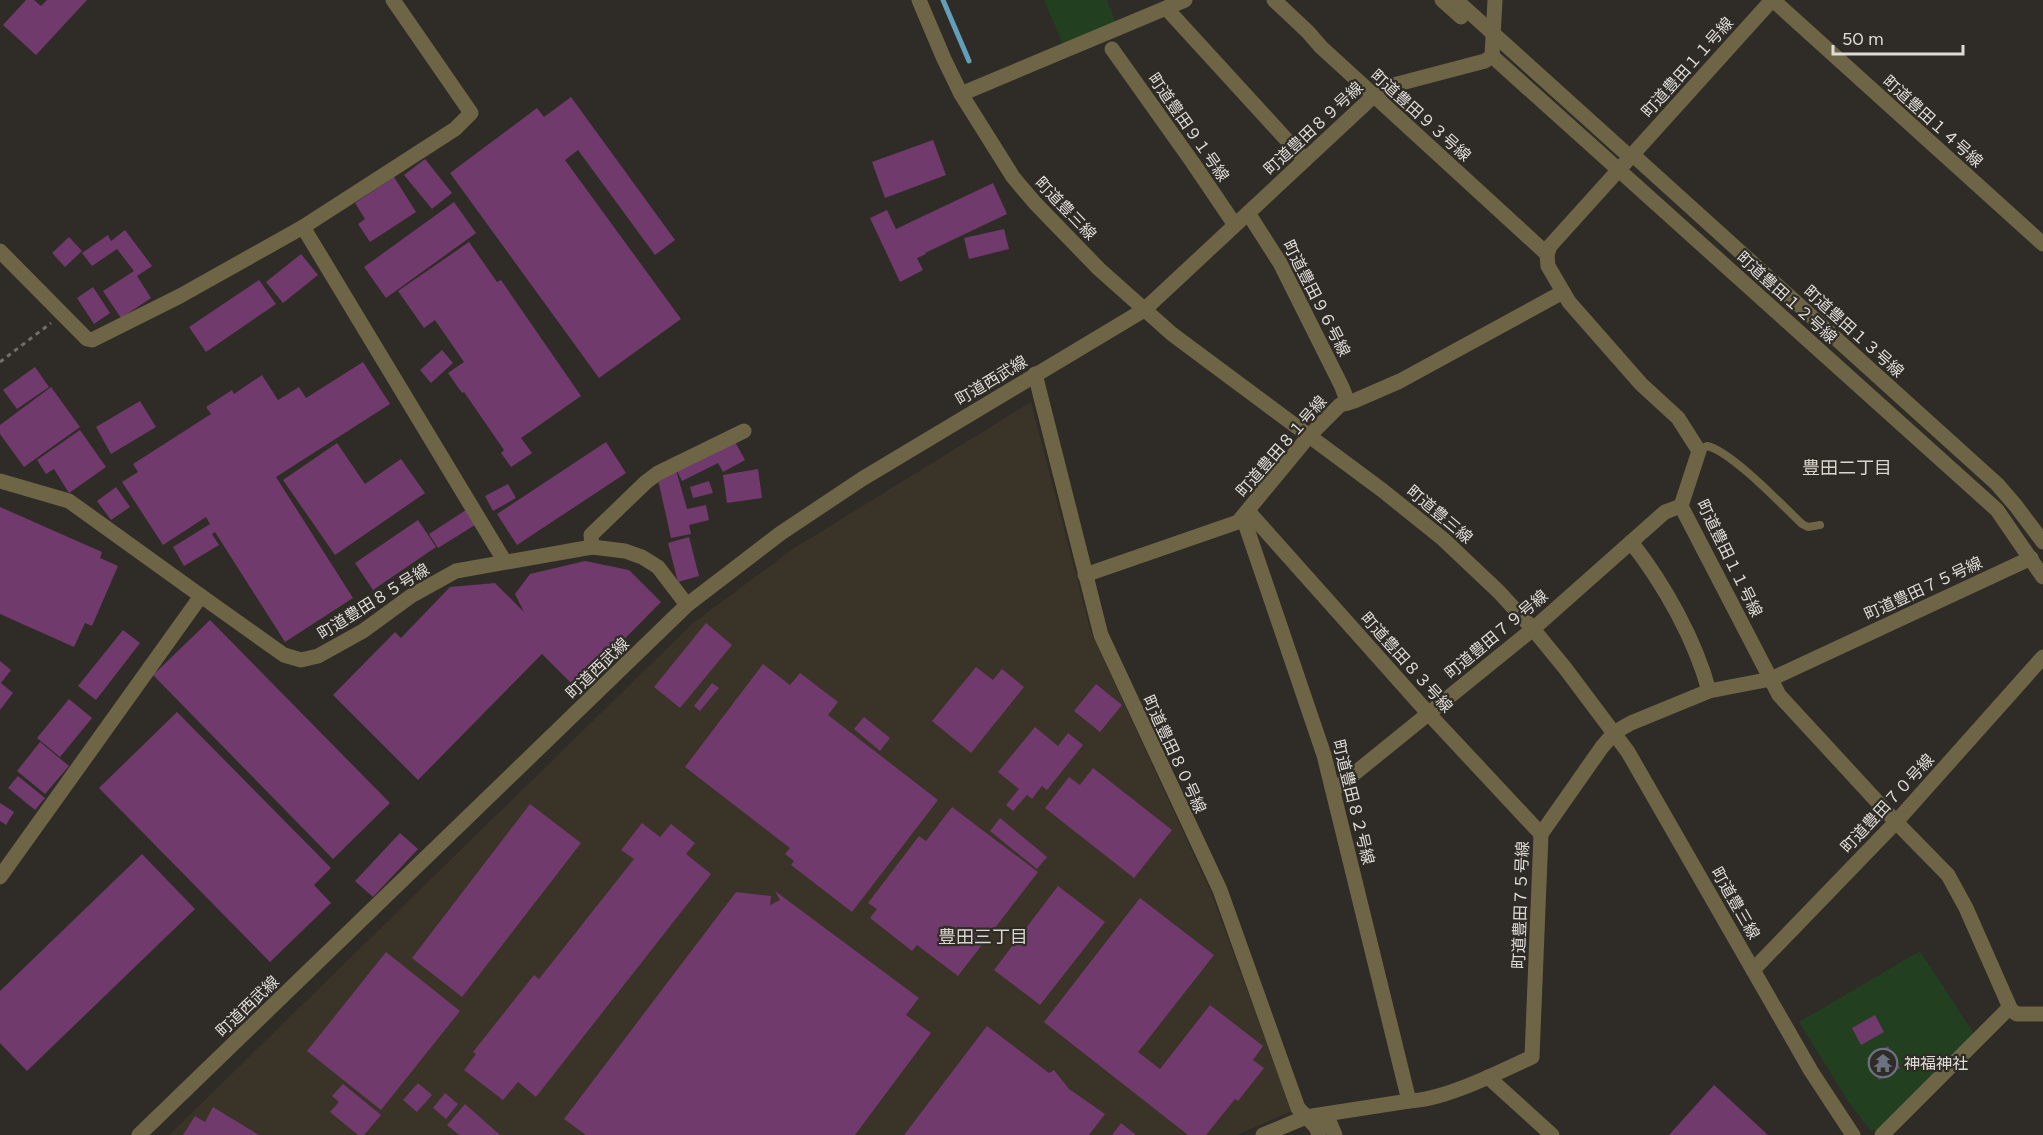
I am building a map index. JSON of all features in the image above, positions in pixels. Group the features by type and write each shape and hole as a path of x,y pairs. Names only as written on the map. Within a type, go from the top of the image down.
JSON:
{"street":[{"path":"0,251 87,339 92,340 180,296 303,227 455,129 471,112 393,0"},
{"name":"町道豊三線","path":"919,0 961,94 1020,186 1100,269 1144,310 1403,505 1478,571 1533,629 1615,732 1811,1071 1853,1135"},
{"path":"961,94 1168,10 1185,0"},
{"name":"町道豊田９３号線","path":"1274,0 1373,96 1547,254"},
{"path":"1442,0 1493,45"},
{"path":"1456,0 1493,45"},
{"path":"1493,45 1495,0"},
{"name":"町道豊田１１号線","path":"1547,254 1550,246 1772,0"},
{"name":"町道豊田１４号線","path":"1772,0 2043,244"},
{"path":"1168,10 1305,160"},
{"name":"町道豊田８９号線","path":"1144,310 1373,96 1386,87 1485,61 1493,45"},
{"name":"町道豊田１３号線","path":"1493,45 1632,156 1997,484 2043,542"},
{"name":"町道豊田１２号線","path":"1493,45 1619,169 1997,510 2043,576"},
{"name":"町道豊田９１号線","path":"1112,49 1235,225"},
{"name":"町道豊田９６号線","path":"1248,213 1280,263 1348,403"},
{"path":"303,227 506,562"},
{"path":"1547,254 1548,266 1563,292 1613,354 1678,418 1699,451"},
{"name":"町道豊田８１号線","path":"1085,575 1238,522 1310,436 1340,405 1400,381 1563,292"},
{"name":"町道西武線","path":"140,1135 687,605 781,533 862,478 1144,310"},
{"name":"町道豊田８０号線","path":"1035,374 1085,575 1106,648 1220,890 1298,1108 1316,1127 1318,1135"},
{"path":"592,548 591,535 646,482 658,473 744,431"},
{"name":"町道豊田１１号線","path":"1699,451 1681,506 1779,696 1952,881 2010,1008"},
{"name":"町道豊田８５号線","path":"0,481 69,501 284,655 301,660 318,656 363,631 411,596 456,571 592,548 625,551 642,557 658,567 687,605"},
{"name":"町道豊田７９号線","path":"1332,787 1339,786 1533,629 1665,512 1681,506"},
{"name":"町道豊田８３号線","path":"1246,514 1541,834"},
{"name":"町道豊田８２号線","path":"1246,514 1324,755 1409,1101"},
{"path":"1631,542 1651,567 1677,612 1708,690"},
{"name":"町道豊田７５号線","path":"1263,1135 1306,1117 1409,1101 1425,1101 1532,1057 1541,834 1615,732 1708,690 1771,679 2031,558"},
{"path":"0,877 201,596"},
{"name":"町道豊田７０号線","path":"1753,970 1896,822 2043,657"},
{"path":"1882,1135 2010,1008 2017,1014 2043,1014"},
{"path":"1488,1077 1552,1135"},
{"path":"1326,1114 1335,1135"}],"lane":[{"path":"1699,451 1707,446 1715,449 1752,477 1802,524 1808,527 1820,525"}],"path":[{"path":"0,362 63,314"}],"shaded area":[{"path":"1031,402 1091,632 1210,890 1292,1111 1237,1135 169,1135 692,624 793,549"}],"green space":[{"path":"1044,0 1107,0 1116,23 1063,45"},
{"path":"1920,951 1974,1034 1878,1130 1870,1130 1848,1101 1799,1022"}],"building":[{"path":"26,0 34,0 41,6 47,0 87,0 36,55 3,25"},
{"path":"571,97 675,240 655,255 578,150 565,160 681,319 599,378 450,173 537,108 544,117"},
{"path":"933,140 946,175 885,198 872,162"},
{"path":"425,159 452,193 432,209 404,175"},
{"path":"394,177 416,212 370,242 358,224 365,219 355,203"},
{"path":"993,183 1007,214 917,258 923,270 900,282 870,218 887,210 896,229"},
{"path":"454,202 476,233 386,298 364,267"},
{"path":"1004,229 1009,249 969,259 964,238"},
{"path":"125,230 152,266 137,276 151,298 121,318 103,291 134,271 117,249 92,266 82,253 108,235 111,241"},
{"path":"69,237 82,251 65,267 52,253"},
{"path":"469,242 497,282 501,280 581,396 521,438 532,453 511,467 501,453 504,450 448,373 464,362 435,320 424,328 398,291"},
{"path":"301,254 318,275 283,303 266,282"},
{"path":"259,280 276,304 206,352 189,327"},
{"path":"93,287 110,313 94,324 77,298"},
{"path":"442,350 453,363 431,383 420,370"},
{"path":"363,362 390,404 276,477 353,598 285,642 215,532 212,534 219,545 184,566 173,547 210,524 206,517 163,545 122,482 138,472 133,464 211,414 206,407 232,390 234,394 262,375 278,400 299,387 306,398"},
{"path":"35,367 49,387 17,409 3,390"},
{"path":"51,387 80,427 24,467 0,434 0,425"},
{"path":"140,401 156,427 111,454 96,427"},
{"path":"80,430 106,467 69,493 54,469 46,474 37,460"},
{"path":"734,440 745,460 723,472 718,463 682,481 676,469"},
{"path":"606,442 626,473 517,545 497,514"},
{"path":"337,443 365,484 401,459 425,493 335,555 283,480"},
{"path":"758,469 762,498 727,503 723,475"},
{"path":"676,470 687,509 706,505 709,520 689,525 691,534 671,538 657,475"},
{"path":"709,481 713,493 693,498 690,487"},
{"path":"508,484 516,498 493,511 485,496"},
{"path":"116,487 130,507 111,520 97,501"},
{"path":"0,507 102,552 100,558 118,566 92,626 85,623 74,647 0,614"},
{"path":"466,510 475,525 438,548 429,534"},
{"path":"418,520 436,547 373,590 355,563"},
{"path":"689,537 699,576 678,582 668,543"},
{"path":"585,561 629,570 661,602 576,688 542,654 418,780 333,695 395,632 401,638 450,587 495,583 524,612 515,594 530,574"},
{"path":"210,620 390,803 333,859 153,675"},
{"path":"706,623 732,645 680,708 654,687"},
{"path":"123,630 140,643 96,700 78,686"},
{"path":"0,661 11,670 1,683 13,693 0,710"},
{"path":"763,664 790,685 800,673 838,702 828,715 938,800 852,912 791,865 794,861 785,854 790,848 685,767"},
{"path":"976,667 993,680 1002,669 1024,687 971,753 932,721"},
{"path":"712,683 719,688 700,711 694,706"},
{"path":"1096,684 1122,705 1100,732 1074,711"},
{"path":"69,699 92,718 60,757 37,738"},
{"path":"177,712 331,868 314,885 331,903 270,962 99,788"},
{"path":"864,717 890,738 880,751 854,729"},
{"path":"1035,727 1058,746 1068,733 1083,745 1047,790 1042,786 1032,799 1027,795 1013,811 1006,805 1019,789 998,772"},
{"path":"40,742 69,766 45,794 17,771"},
{"path":"1093,768 1172,830 1134,878 1045,808 1069,777 1080,785"},
{"path":"18,776 45,798 35,810 8,788"},
{"path":"0,803 14,812 6,825 0,821"},
{"path":"530,804 581,843 462,997 412,958"},
{"path":"952,807 1038,872 958,976 917,945 912,951 870,918 877,909 868,903 919,836 926,841"},
{"path":"1000,818 1047,857 1037,869 990,831"},
{"path":"642,823 660,837 671,824 695,843 686,854 711,874 536,1097 518,1082 503,1100 464,1070 476,1054 473,1052 534,975 539,979 634,859 621,850"},
{"path":"400,833 418,849 373,897 355,881"},
{"path":"142,854 195,909 27,1071 0,1043 0,991"},
{"path":"1058,886 1105,922 1040,1005 994,970"},
{"path":"775,891 919,998 906,1015 931,1033 855,1135 586,1135 564,1119 736,892 771,896 770,905 780,900"},
{"path":"1140,898 1214,955 1138,1052 1160,1069 1210,1005 1263,1046 1253,1060 1264,1068 1238,1101 1235,1099 1206,1135 1188,1135 1044,1022"},
{"path":"386,952 460,1011 381,1110 307,1051"},
{"path":"1875,1015 1884,1032 1861,1045 1852,1028"},
{"path":"987,1026 1049,1073 1054,1070 1069,1089 1105,1114 1089,1135 904,1135"},
{"name":"神福神社","path":"1888,1046 1900,1068 1879,1080 1867,1058"},
{"path":"418,1083 432,1095 417,1112 403,1100"},
{"path":"343,1084 381,1115 364,1135 358,1135 330,1112 339,1102 332,1096"},
{"path":"1714,1085 1768,1135 1669,1135"},
{"path":"445,1093 458,1104 446,1119 433,1108"},
{"path":"465,1104 500,1135 459,1135 447,1125"},
{"path":"213,1107 259,1135 183,1135 195,1116 205,1122"},
{"path":"1121,1123 1136,1135 1112,1135"}],"waterway":[{"path":"943,0 969,61"}],"place":[{"name":"神福神社","path":"1883,1063"}],"district":[{"name":"豊田二丁目","path":"1847,468"},
{"name":"豊田三丁目","path":"983,937"}]}
